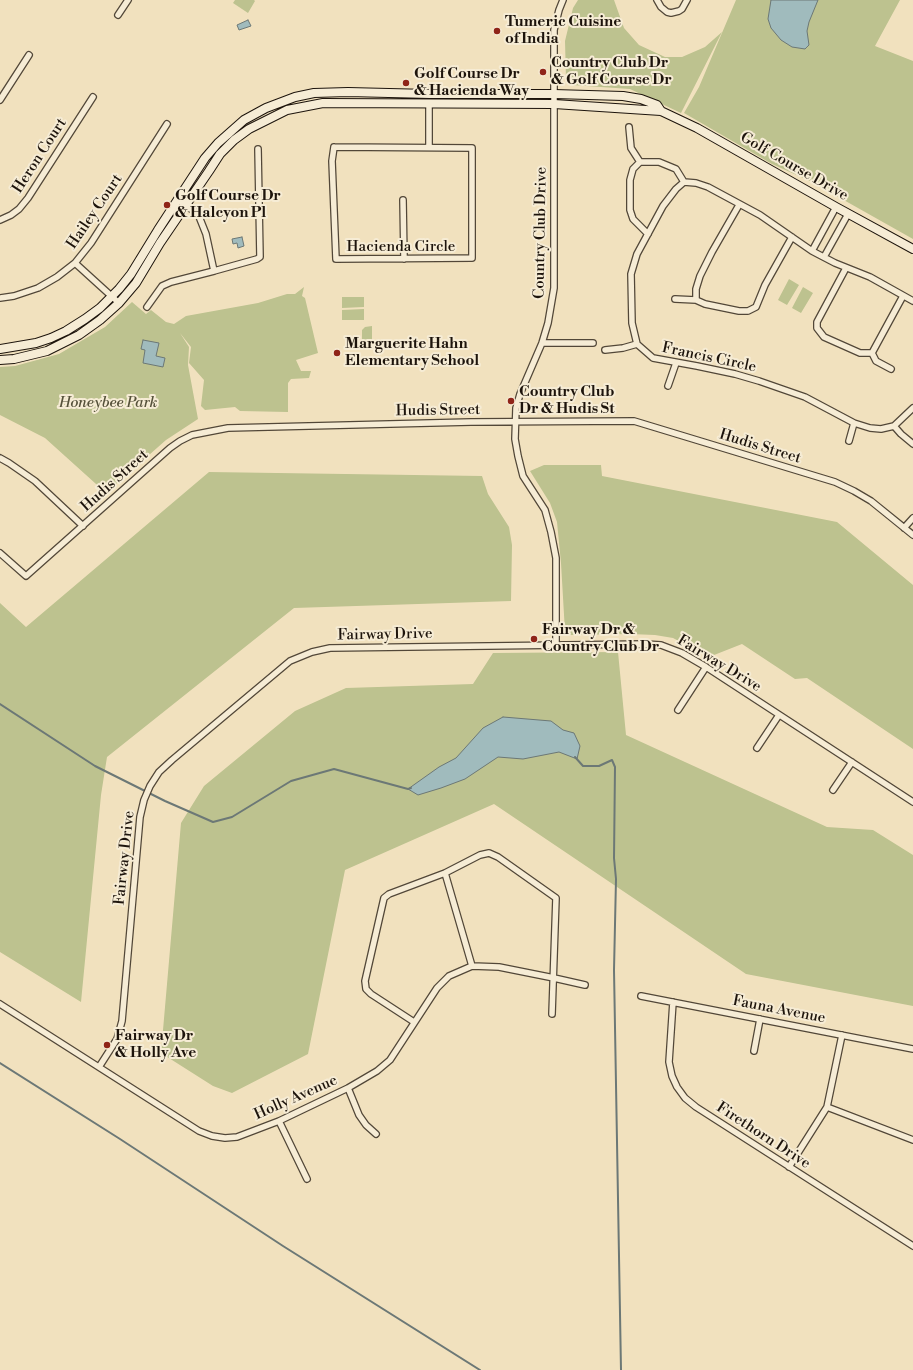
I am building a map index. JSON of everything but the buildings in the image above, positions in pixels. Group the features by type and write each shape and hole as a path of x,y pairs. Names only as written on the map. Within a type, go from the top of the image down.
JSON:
{"street":[{"path":"118,15 128,0"},
{"name":"Country Club Drive","path":"556,646 556,558 545,510 523,476 516,448 515,422 516,408 520,394 542,343 548,323 554,288 554,30 563,0"},
{"path":"657,0 661,7 667,12 671,13 682,9 687,0"},
{"path":"0,100 29,55"},
{"name":"Golf Course Drive","path":"0,349 36,343 66,331 85,320 112,297 131,274 205,158 230,131 244,120 266,108 295,97 314,93 331,92 623,96 652,103 657,105 661,111"},
{"name":"Heron Court","path":"0,220 19,209 28,198 93,97"},
{"name":"Golf Course Drive","path":"0,360 14,359 47,351 79,335 100,320 119,304 136,283 220,154 234,140 249,129 287,110 323,103 554,104 661,111 697,128 848,214 913,249"},
{"path":"429,104 429,147"},
{"name":"Hailey Court","path":"0,298 14,296 38,288 58,277 75,263 91,243 167,124"},
{"path":"629,127 631,148 640,162"},
{"name":"Hacienda Circle","path":"334,147 429,147 472,148 472,258 336,259 332,161 334,147"},
{"path":"147,307 162,286 171,282 260,257 258,149"},
{"path":"640,162 659,162 676,169 684,182"},
{"path":"640,162 634,170 630,180 630,210 633,219 648,234"},
{"path":"604,350 623,348 637,344 632,323 631,274 637,254 663,206 676,189 684,182 696,182 708,187 760,215 824,258 870,277 913,301"},
{"path":"178,200 198,214 206,234 214,271"},
{"path":"403,200 404,259"},
{"path":"696,300 696,290 700,276 739,205"},
{"path":"812,251 836,207"},
{"path":"824,258 848,214"},
{"path":"675,299 696,300 705,304 739,311 748,311 756,307 765,285 792,237"},
{"path":"75,263 119,304"},
{"path":"846,268 817,322 817,328 824,337 860,353 872,353"},
{"path":"872,353 904,296"},
{"path":"542,343 593,343"},
{"name":"Francis Circle","path":"637,344 653,358 735,374 759,381 804,397 854,423 870,428 881,429 894,426"},
{"path":"872,353 876,361 891,369"},
{"path":"668,386 676,363"},
{"path":"913,408 894,426 913,444"},
{"name":"Hudis Street","path":"0,552 26,576 170,448 192,435 228,428 515,422 634,421 835,482 871,501 913,535"},
{"path":"849,441 854,423"},
{"path":"0,458 22,471 83,526"},
{"path":"904,528 913,518"},
{"name":"Fairway Drive","path":"99,1067 116,1039 122,1021 140,817 144,800 150,786 160,772 172,760 290,661 312,652 330,648 662,645 682,653 706,667 913,802"},
{"path":"678,710 706,667"},
{"path":"757,748 779,715"},
{"path":"833,790 852,762"},
{"path":"414,1022 371,994 366,988 365,981 384,898 389,894 445,873 480,855 489,853 498,857 556,898 552,1014"},
{"path":"445,873 472,966"},
{"name":"Holly Avenue","path":"0,1004 200,1131 212,1136 225,1138 237,1137 279,1121 348,1088 377,1071 390,1060 437,988 449,976 472,966 499,967 585,986"},
{"name":"Fauna Avenue","path":"641,996 913,1049"},
{"name":"Firethorn Drive","path":"674,1002 669,1062 672,1076 677,1087 685,1098 696,1107 913,1246"},
{"path":"754,1051 760,1019"},
{"path":"789,1167 827,1107 842,1035"},
{"path":"348,1088 359,1115 366,1125 376,1134"},
{"path":"827,1107 913,1140"},
{"path":"279,1121 307,1179"}],"green space":[{"path":"235,0 255,1 248,13 233,3"},
{"path":"578,0 614,0 624,28 639,45 665,57 682,57 705,47 722,32 681,113 630,89 572,85 566,79 565,41 573,8"},
{"path":"736,0 900,0 875,46 913,61 913,239 810,181 772,164 684,113 699,87"},
{"path":"789,279 799,285 787,305 778,300"},
{"name":"Honeybee Park","path":"304,287 302,296 305,298 318,353 296,360 301,371 311,371 309,378 291,379 288,383 288,412 240,411 235,407 205,410 201,406 204,380 189,363 191,347 180,333 189,347 188,365 198,419 166,440 106,493 45,438 0,415 0,367 15,366 59,354 105,327 132,302 146,314 151,310 166,322 174,324 186,316 258,303 287,294 295,294"},
{"path":"803,287 813,293 801,313 792,308"},
{"path":"342,297 364,297 364,307 342,308"},
{"path":"364,309 364,320 342,320 342,310"},
{"path":"372,326 372,347 362,348 362,330 365,327"},
{"path":"544,465 601,465 602,476 837,522 913,585 913,749 807,678 795,679 742,644 709,657 673,638 655,635 630,634 570,635 565,632 557,522 550,503 530,471"},
{"path":"209,472 482,476 488,494 509,527 512,545 511,601 294,608 107,757 101,795 81,1002 0,952 0,603 26,627"},
{"path":"618,652 626,735 827,827 873,830 913,855 913,1006 746,974 494,804 345,870 308,1054 232,1093 213,1086 161,1053 181,823 204,786 295,711 346,688 473,684 493,653"}],"water":[{"path":"771,0 818,0 809,22 807,31 809,45 805,49 792,47 781,40 771,28 768,19"},
{"path":"248,20 251,26 239,30 237,25"},
{"path":"242,237 244,246 238,248 237,243 233,244 232,239"},
{"path":"143,340 159,343 156,356 165,358 163,367 143,363 145,350 141,349"},
{"path":"503,717 551,721 563,730 574,733 580,746 577,759 559,752 523,759 498,757 465,779 441,788 418,795 408,789 439,767 456,758 483,728"}],"waterway":[{"path":"0,704 95,766 165,801 213,822 232,817 291,781 334,769 408,789 411,788"},
{"path":"575,757 583,766 599,766 612,760 615,767 614,858 616,879 614,970 621,1370"},
{"path":"0,1063 120,1139 283,1246 480,1370"}],"place":[{"name":"Tumeric Cuisine of India","path":"497,31"},
{"name":"Country Club Dr & Golf Course Dr","path":"543,72"},
{"name":"Golf Course Dr & Hacienda Way","path":"406,83"},
{"name":"Golf Course Dr & Halcyon Pl","path":"167,205"},
{"name":"Marguerite Hahn Elementary School","path":"337,353"},
{"name":"Country Club Dr & Hudis St","path":"511,401"},
{"name":"Fairway Dr & Country Club Dr","path":"534,639"},
{"name":"Fairway Dr & Holly Ave","path":"107,1045"}]}
